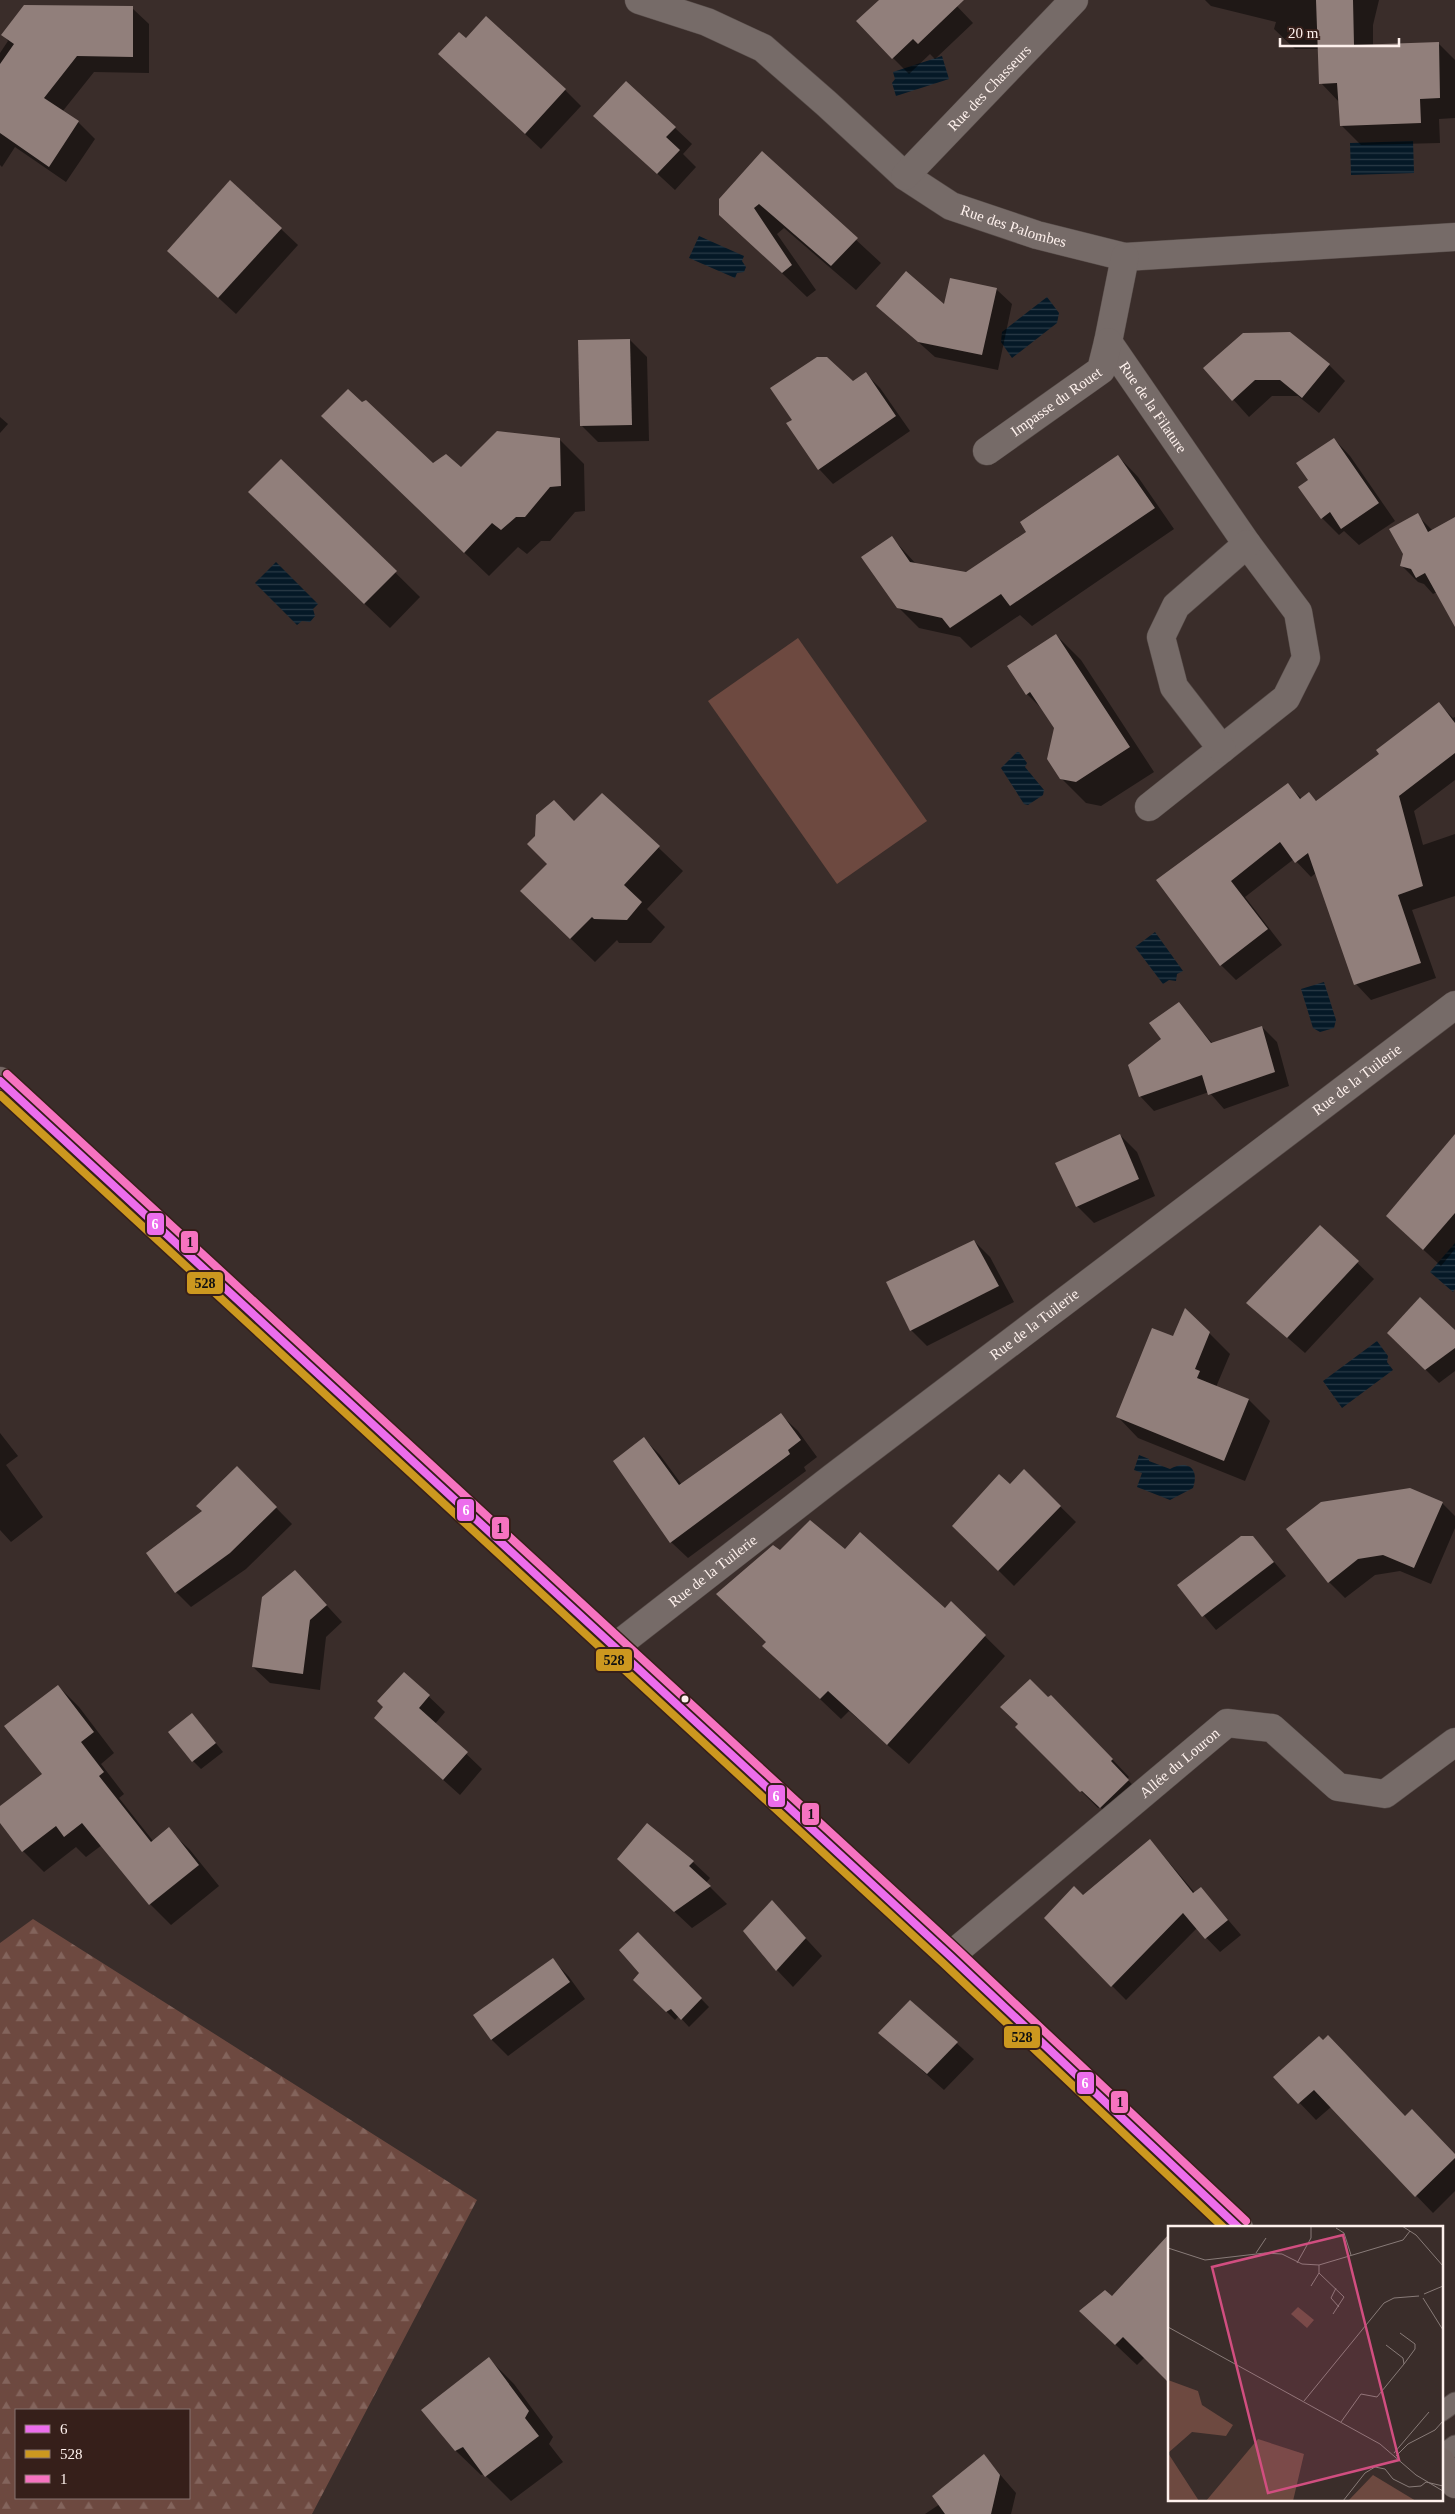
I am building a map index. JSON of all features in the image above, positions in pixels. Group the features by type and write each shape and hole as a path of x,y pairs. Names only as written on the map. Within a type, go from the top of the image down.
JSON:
{"main road":[{"path":"0,1081 950,1956 1237,2226"},
{"path":"1442,2464 1455,2484"}],"street":[{"name":"Rue des Palombes","path":"639,0 707,22 762,48 827,104 905,176 951,206 1037,235 1126,257 1455,237"},
{"name":"Rue des Chasseurs","path":"905,176 1074,0"},
{"path":"1108,342 1126,257"},
{"name":"Impasse du Rouet","path":"987,451 1101,370 1108,342"},
{"name":"Rue de la Filature","path":"1108,342 1247,544 1298,612 1306,658 1286,698 1149,807"},
{"path":"1222,748 1174,687 1161,637 1176,606 1247,544"},
{"name":"Rue de la Tuilerie","path":"615,1647 832,1478 1455,1005"},
{"name":"Allée du Louron","path":"950,1956 1227,1723 1272,1728 1338,1787 1385,1794 1455,1742"}],"lane":[{"path":"1442,2411 1455,2402"},
{"path":"1442,2454 1455,2445"}],"green space":[{"path":"798,638 927,821 837,884 708,701"},
{"path":"33,1919 477,2200 312,2514 0,2514 0,1943"}],"water":[{"path":"942,56 949,79 896,96 892,83 895,79 893,72"},
{"path":"1413,141 1414,173 1351,175 1350,143"},
{"path":"699,236 744,256 742,261 746,267 744,272 737,273 735,278 689,258"},
{"path":"1047,297 1059,313 1057,323 1012,358 1001,342 1002,332"},
{"path":"276,562 318,604 313,609 315,616 310,622 302,621 297,625 255,583"},
{"path":"1017,752 1027,763 1025,767 1044,790 1043,795 1028,805 1024,804 1001,768"},
{"path":"1155,932 1183,971 1177,974 1176,981 1169,980 1163,984 1135,947"},
{"path":"1324,982 1336,1020 1334,1028 1320,1032 1313,1028 1301,989"},
{"path":"1455,1243 1455,1289 1453,1292 1430,1272"},
{"path":"1377,1341 1388,1356 1387,1362 1393,1370 1342,1408 1323,1381"},
{"path":"1139,1455 1170,1469 1176,1466 1187,1465 1195,1475 1193,1488 1170,1500 1137,1487 1142,1473 1134,1470"}],"building":[{"path":"879,0 964,0 918,44 913,39 892,59 856,21"},
{"path":"1316,0 1353,0 1354,45 1439,42 1440,98 1420,99 1421,123 1340,126 1337,83 1319,84"},
{"path":"24,5 133,6 133,57 77,56 44,98 79,121 49,167 0,133 0,64 14,44 1,35"},
{"path":"486,16 566,89 525,134 438,54 459,32 466,38"},
{"path":"626,81 676,127 666,137 680,150 657,174 593,116"},
{"path":"762,151 858,238 831,266 759,204 754,208 792,265 782,273 719,215 719,199"},
{"path":"230,180 282,228 218,298 167,251"},
{"path":"906,271 944,304 950,278 997,288 982,355 918,342 876,306"},
{"path":"1290,332 1330,364 1302,398 1280,380 1255,380 1232,401 1203,368 1243,333"},
{"path":"630,339 632,425 580,426 578,340"},
{"path":"817,357 827,357 853,381 866,372 896,416 818,470 786,423 792,420 770,388"},
{"path":"348,389 362,402 366,400 433,463 446,454 461,467 497,431 560,438 561,486 550,487 525,517 516,517 501,530 492,523 464,553 321,416"},
{"path":"1334,438 1379,503 1341,529 1330,512 1321,519 1298,487 1308,480 1296,463"},
{"path":"1118,455 1155,508 1010,606 1001,594 950,628 942,618 897,608 861,557 892,536 910,562 966,572 1026,532 1020,522"},
{"path":"281,459 397,571 364,604 248,492"},
{"path":"1418,513 1428,532 1455,517 1455,627 1425,573 1416,578 1411,569 1400,566 1403,554 1389,529"},
{"path":"1056,634 1130,747 1076,782 1060,779 1047,759 1054,728 1030,692 1026,695 1007,666"},
{"path":"1439,702 1455,723 1455,753 1399,796 1423,886 1398,895 1421,963 1354,985 1308,853 1295,863 1280,842 1231,881 1268,929 1220,966 1156,880 1288,783 1300,799 1309,792 1316,801 1379,754 1376,750"},
{"path":"602,793 660,846 624,885 642,902 627,920 594,919 592,917 570,939 520,891 547,864 527,844 535,836 536,815 554,800 574,821"},
{"path":"1179,1002 1211,1043 1262,1026 1275,1072 1208,1095 1202,1075 1139,1097 1128,1065 1161,1039 1149,1023"},
{"path":"1120,1134 1139,1179 1076,1207 1055,1163"},
{"path":"1455,1134 1455,1213 1423,1250 1386,1216"},
{"path":"1320,1225 1359,1261 1287,1338 1246,1303"},
{"path":"974,1240 999,1286 910,1331 886,1282"},
{"path":"1420,1297 1455,1330 1455,1348 1425,1370 1387,1333"},
{"path":"1185,1308 1210,1332 1195,1369 1200,1371 1197,1378 1249,1399 1224,1461 1116,1417 1152,1328 1173,1336"},
{"path":"781,1413 801,1440 788,1450 790,1454 670,1543 613,1461 644,1437 679,1485"},
{"path":"237,1466 277,1507 230,1553 175,1593 146,1553 202,1511 196,1506"},
{"path":"1024,1469 1061,1506 998,1571 952,1526 999,1474 1010,1484"},
{"path":"1410,1488 1443,1502 1414,1568 1383,1555 1358,1559 1328,1583 1286,1529 1321,1502"},
{"path":"810,1520 845,1549 860,1532 945,1608 951,1601 986,1635 887,1745 828,1691 820,1699 762,1646 766,1642 716,1594 773,1545 780,1550"},
{"path":"1241,1536 1253,1536 1274,1562 1202,1617 1177,1585"},
{"path":"295,1570 327,1605 310,1620 303,1674 252,1667 262,1597"},
{"path":"404,1672 430,1695 419,1708 468,1752 443,1780 374,1718 383,1707 377,1701"},
{"path":"1030,1679 1048,1697 1051,1695 1113,1759 1111,1761 1129,1780 1100,1808 1082,1791 1080,1792 1015,1727 1018,1724 1000,1707"},
{"path":"58,1685 94,1732 81,1742 104,1772 99,1776 151,1842 169,1827 199,1865 149,1905 82,1823 64,1837 56,1826 22,1852 0,1823 0,1806 42,1774 4,1726"},
{"path":"192,1713 216,1743 192,1762 168,1732"},
{"path":"647,1823 694,1861 689,1866 711,1886 674,1912 617,1859"},
{"path":"1150,1839 1193,1893 1201,1887 1228,1920 1205,1939 1183,1913 1111,1987 1044,1918 1074,1886 1083,1895"},
{"path":"772,1900 806,1938 776,1971 743,1931"},
{"path":"638,1932 702,1998 681,2020 671,2009 666,2012 633,1980 639,1973 619,1950"},
{"path":"553,1958 570,1982 491,2040 473,2015"},
{"path":"910,2000 958,2042 927,2074 878,2033"},
{"path":"1328,2035 1405,2116 1412,2109 1455,2154 1455,2158 1415,2197 1314,2090 1298,2104 1273,2077 1319,2036 1323,2040"},
{"path":"1168,2235 1168,2382 1123,2337 1115,2345 1079,2311 1105,2290 1112,2296"},
{"path":"489,2357 529,2411 525,2418 539,2436 485,2477 463,2447 455,2451 421,2410"},
{"path":"984,2454 1000,2475 991,2514 945,2514 932,2496"}],"transit line":[{"name":"1","path":"7,1074 957,1949 1246,2221"},
{"name":"6","path":"0,1081 950,1956 1237,2226"},
{"name":"528","path":"0,1095 943,1963 1222,2226"}]}
